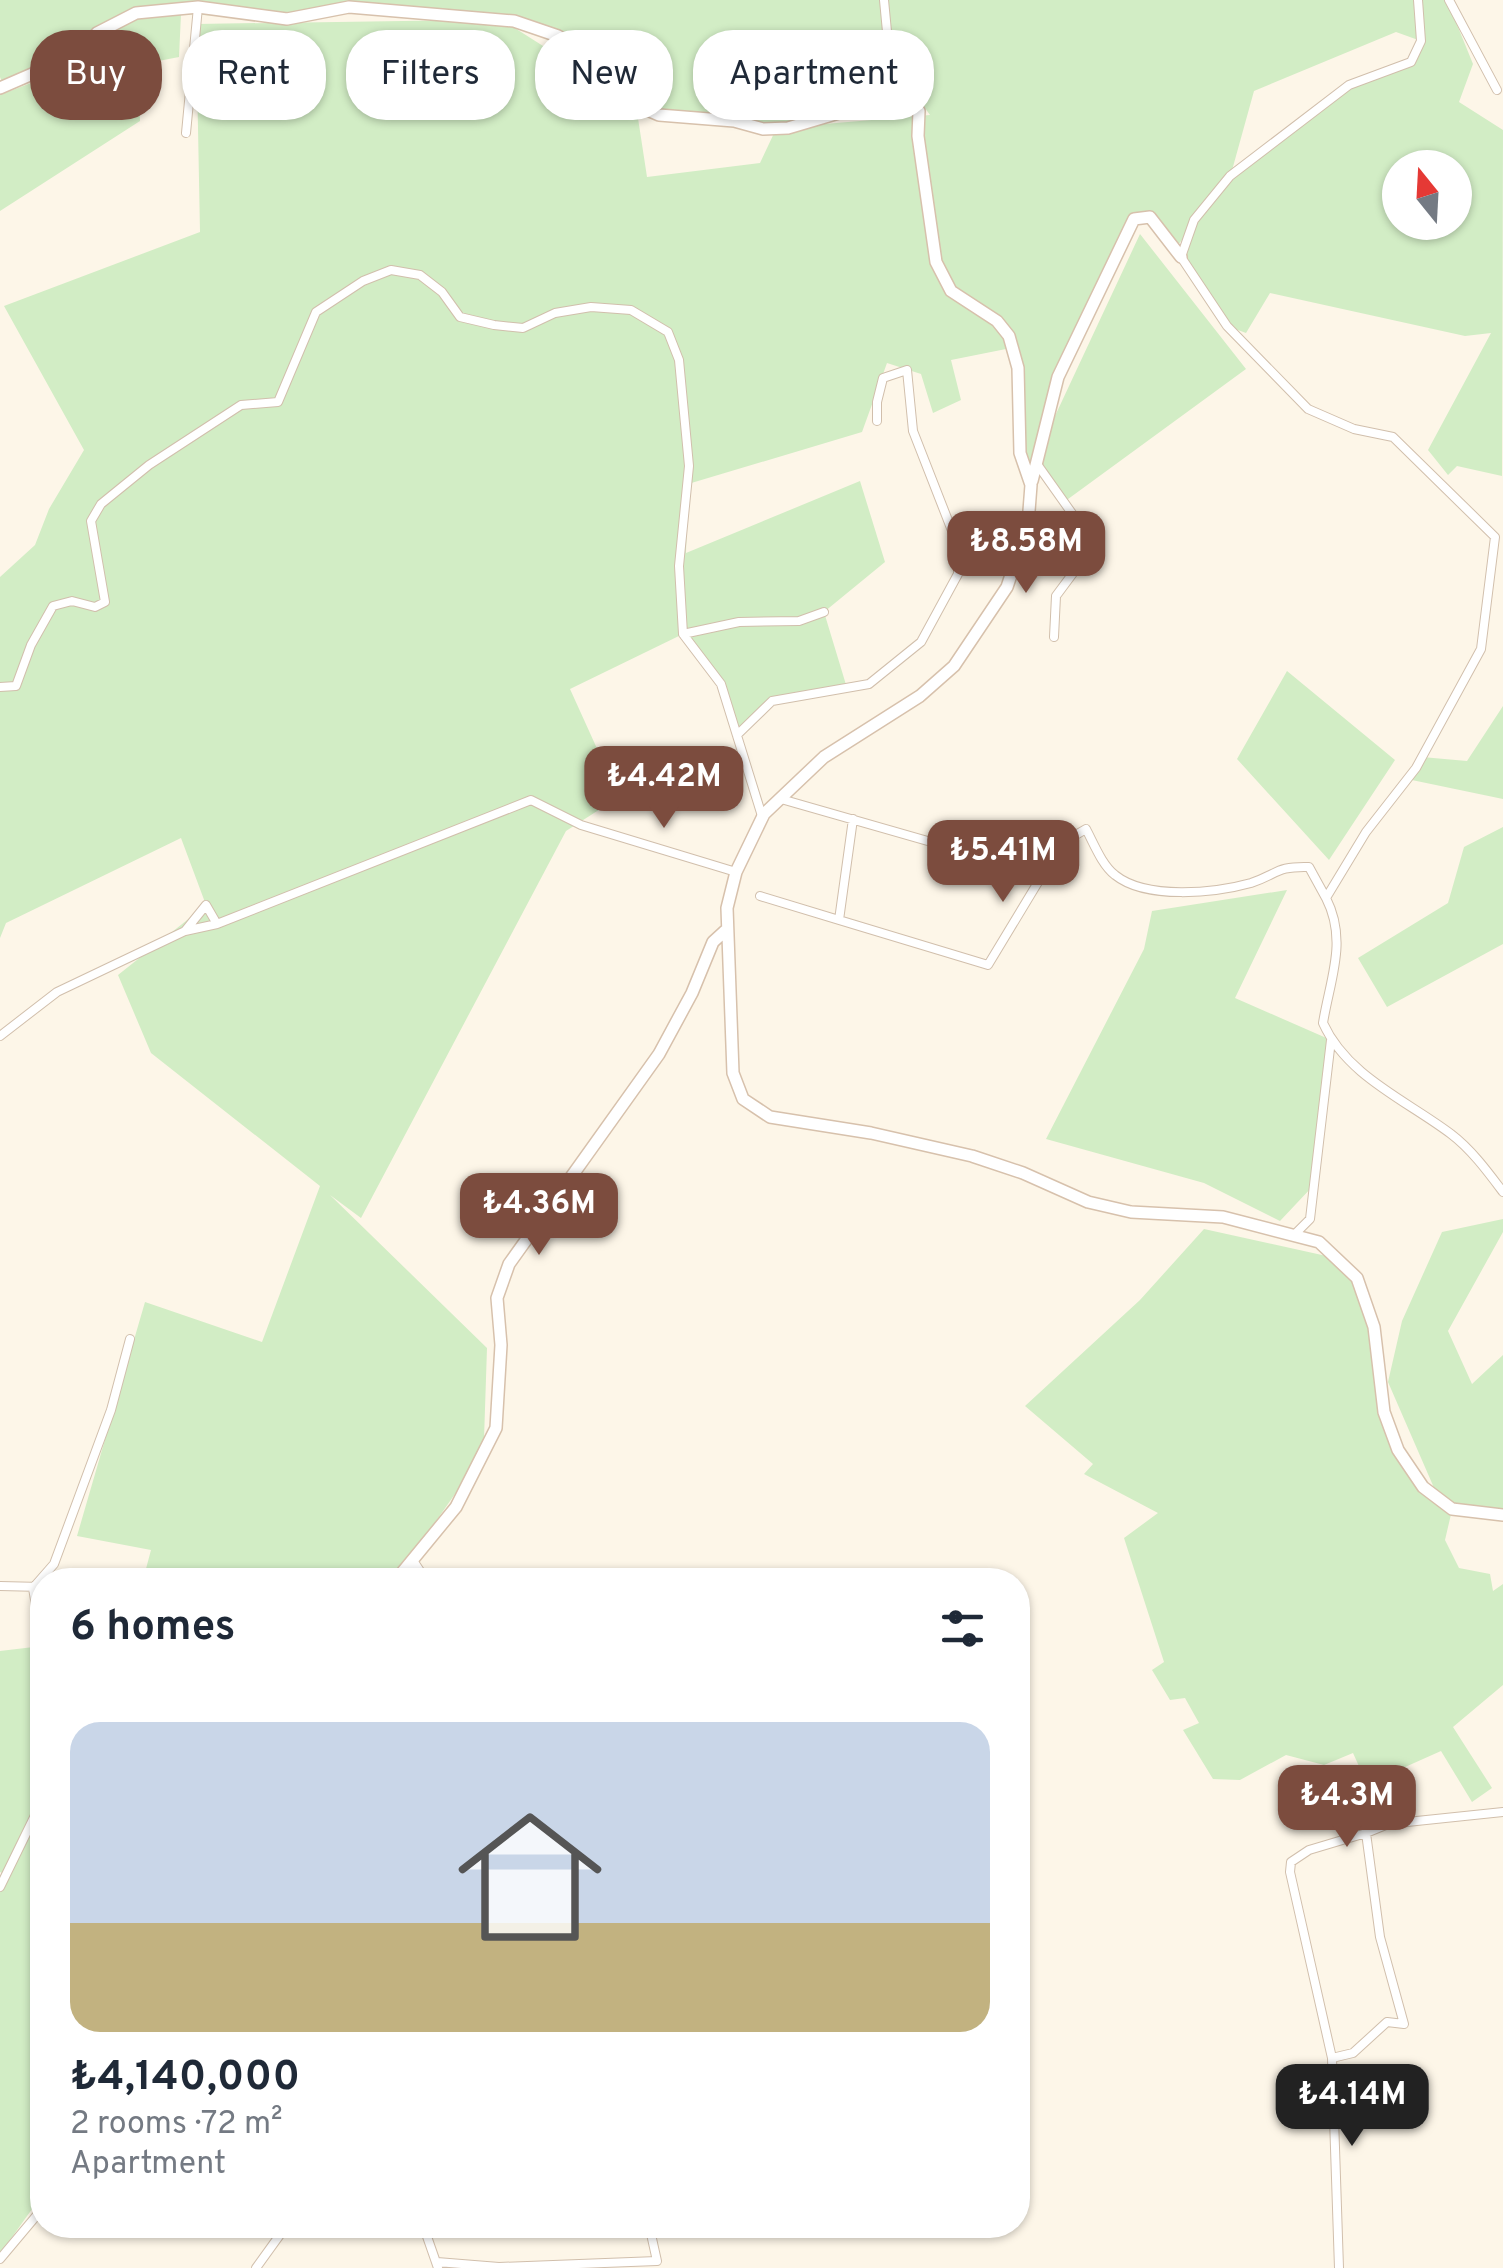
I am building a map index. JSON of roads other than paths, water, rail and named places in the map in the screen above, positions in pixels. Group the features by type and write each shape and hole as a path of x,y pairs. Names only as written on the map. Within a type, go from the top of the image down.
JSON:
{"street":[{"path":"884,0 887,30"},
{"path":"1181,257 1194,220 1230,176 1348,84 1411,62 1422,40 1418,0"},
{"path":"1448,0 1497,90"},
{"path":"0,88 76,55 97,33 136,14 198,7 287,19 349,7 514,21 558,36 590,55 636,105 659,115 693,118"},
{"path":"186,133 198,7"},
{"path":"722,120 762,129 788,128 815,120"},
{"path":"918,120 936,262 951,291 998,321 1009,336 1018,368 1020,453 1031,485"},
{"path":"1319,1242 1224,1217 1131,1212 1088,1202 972,1156 871,1133 770,1117 744,1099 732,1072 726,930 736,872 762,816 824,758 920,696 972,645 1019,562 1028,524 1034,461 1058,376 1134,219 1150,217 1227,326 1308,409 1354,429 1393,437 1499,538 1485,588 1481,648 1416,768 1366,832 1326,898"},
{"path":"0,687 16,686 31,645 53,606 72,601 95,607 105,602 91,522 100,504 149,465 242,405 278,402 316,312 363,281 391,270 420,275 442,292 460,317 494,325 524,328 555,313 591,306 631,310 668,332 679,360 689,466 679,566 683,634 721,684 762,816"},
{"path":"737,735 772,702 869,684 921,642 958,574 958,546 913,430 907,370 883,378 876,402 877,421"},
{"path":"1034,461 1088,536 1082,561 1056,596 1054,638"},
{"path":"683,634 739,622 799,621 824,612"},
{"path":"781,799 1043,874"},
{"path":"0,1036 57,992 186,930 218,924 531,800 581,825 736,872"},
{"path":"839,920 853,820"},
{"path":"760,896 988,965 1043,874 1074,836 1086,830 1114,875 1128,882 1193,893 1255,882 1282,866 1308,867 1326,898 1338,938 1336,969 1323,1023 1330,1040 1365,1076 1455,1137 1503,1192"},
{"path":"186,930 206,904 218,924"},
{"path":"405,1568 456,1508 496,1428 501,1344 498,1298 509,1264 659,1054 692,993 712,942 726,930"},
{"path":"1330,1040 1310,1219 1319,1242 1357,1278 1361,1287 1374,1327 1384,1412 1398,1450 1423,1487 1452,1510 1503,1515"},
{"path":"1294,1234 1310,1219"},
{"path":"51,1568 112,1410 130,1339"},
{"path":"412,1558 418,1568"},
{"path":"0,1586 30,1587"},
{"path":"1339,2268 1332,2058 1290,1872 1291,1862 1309,1850 1388,1824 1503,1812"},
{"path":"0,1888 30,1826"},
{"path":"1332,2058 1353,2053 1387,2022 1404,2024 1380,1937 1366,1833"},
{"path":"0,2259 30,2223"},
{"path":"256,2268 278,2238"},
{"path":"428,2238 438,2265 499,2266 657,2261 652,2238"}]}
